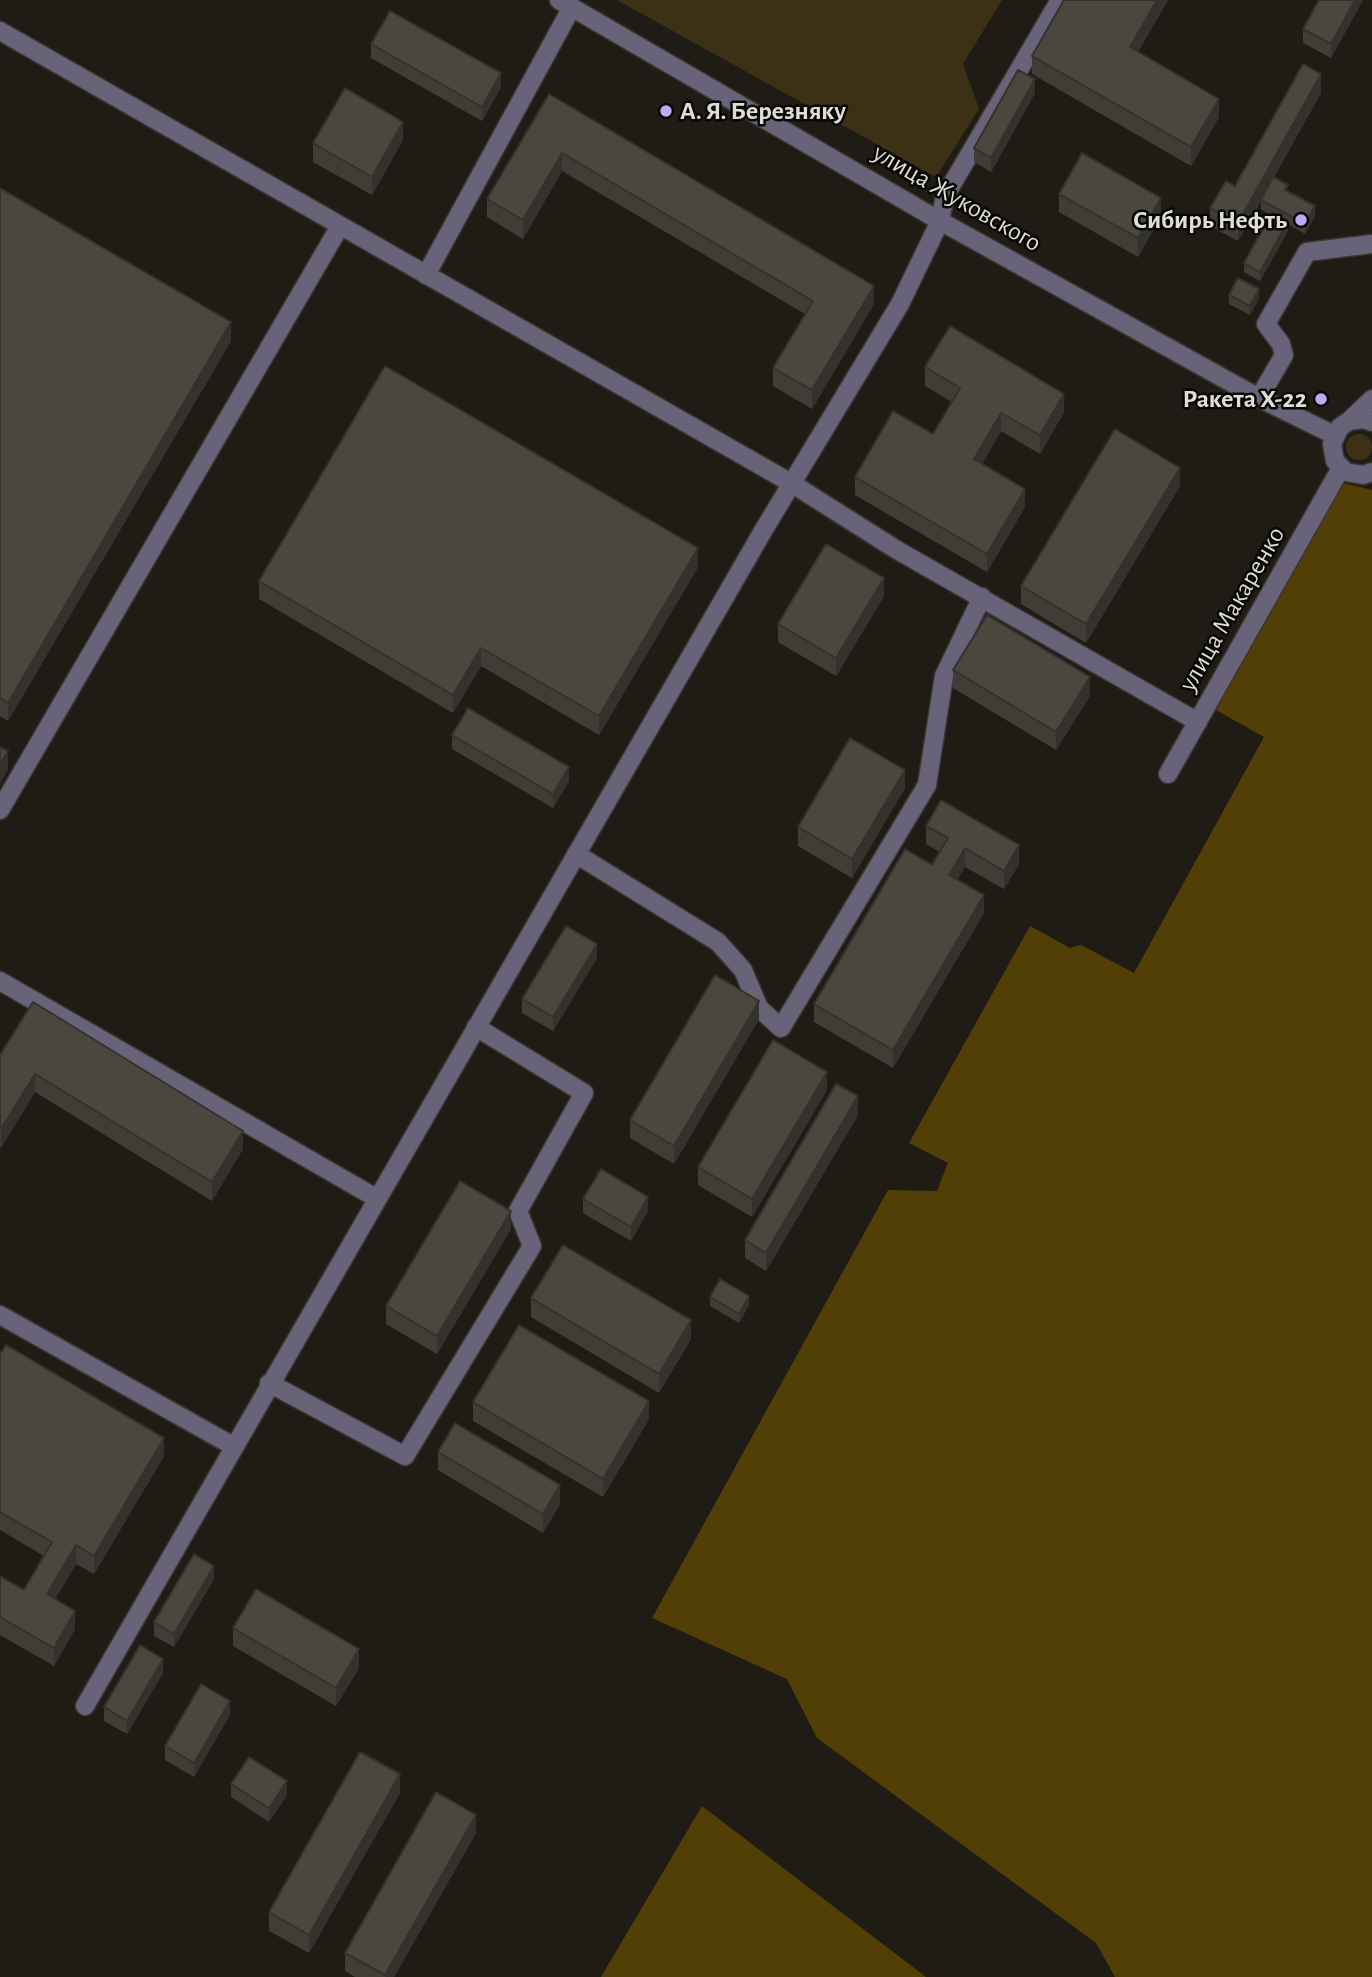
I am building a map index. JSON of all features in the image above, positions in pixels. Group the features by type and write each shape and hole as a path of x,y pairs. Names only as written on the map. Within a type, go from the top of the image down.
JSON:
{"street":[{"path":"85,1706 269,1382 791,483 900,304 940,221 945,196 1060,0"},
{"path":"426,275 565,4"},
{"name":"улица Жуковского","path":"565,4 940,221 1259,398 1334,435"},
{"path":"0,32 791,483 897,550 1198,722"},
{"path":"0,810 340,226"},
{"path":"1259,398 1284,355 1281,344 1266,324 1307,252 1372,244"},
{"path":"1372,399 1334,435 1332,453 1341,468 1354,475 1372,472"},
{"path":"1349,421 1362,419 1372,422"},
{"name":"улица Макаренко","path":"1168,774 1341,468"},
{"path":"576,854 718,942 743,970 759,1008 781,1028 927,785 944,676 982,597"},
{"path":"0,981 376,1198"},
{"path":"269,1382 405,1455 532,1246 518,1211 584,1093 476,1027"},
{"path":"0,1315 233,1446"}],"shaded area":[{"path":"617,0 1002,0 963,64 979,109 936,177"},
{"path":"1359,434 1368,438 1372,447 1368,456 1359,460 1350,456 1346,447 1350,438"},
{"path":"1339,482 1372,490 1372,1977 1115,1977 1096,1943 817,1738 787,1679 652,1618 888,1190 937,1191 948,1163 909,1143 1030,926 1070,948 1081,945 1134,973 1264,737 1216,710"},
{"path":"702,1806 926,1977 601,1977"}],"building":[{"path":"1064,0 1157,0 1130,47 1219,99 1191,147 1032,56"},
{"path":"1319,0 1355,0 1331,44 1303,29"},
{"path":"390,11 501,73 482,107 371,44"},
{"path":"1303,64 1321,74 1238,223 1210,208 1226,181 1235,186"},
{"path":"1018,70 1035,79 991,158 974,148"},
{"path":"345,88 403,122 372,177 313,143"},
{"path":"549,94 874,286 812,390 773,368 813,301 562,153 523,220 487,199"},
{"path":"1082,153 1161,198 1138,238 1059,194"},
{"path":"1273,177 1288,185 1285,190 1315,206 1305,224 1261,200"},
{"path":"0,188 231,322 8,703 0,698"},
{"path":"1272,212 1288,221 1260,272 1244,263"},
{"path":"1238,278 1259,289 1250,306 1229,295"},
{"path":"950,326 1064,394 1040,435 1001,413 974,459 1025,489 987,554 855,477 893,411 933,434 960,388 925,367"},
{"path":"385,366 698,548 599,716 481,648 453,695 259,581"},
{"path":"1115,429 1180,468 1086,624 1021,586"},
{"path":"826,544 884,578 836,658 778,624"},
{"path":"987,615 1090,677 1056,732 953,670"},
{"path":"468,708 569,767 553,794 452,735"},
{"path":"850,738 905,770 852,859 798,827"},
{"path":"0,747 8,751 0,764"},
{"path":"941,800 1019,845 1004,871 965,848 949,875 984,895 893,1050 814,1004 905,849 932,865 948,838 926,826"},
{"path":"566,926 597,944 553,1017 522,999"},
{"path":"715,975 759,1001 674,1146 630,1120"},
{"path":"33,1002 243,1131 212,1182 35,1074 0,1129 0,1055"},
{"path":"773,1040 827,1072 752,1199 698,1167"},
{"path":"836,1084 858,1096 766,1253 745,1240"},
{"path":"601,1169 648,1197 631,1227 583,1199"},
{"path":"460,1181 511,1211 437,1336 386,1306"},
{"path":"563,1245 691,1320 659,1374 531,1298"},
{"path":"720,1279 749,1296 739,1314 710,1297"},
{"path":"519,1325 649,1401 603,1479 473,1402"},
{"path":"6,1345 164,1438 94,1556 76,1545 47,1594 75,1611 54,1648 0,1617 0,1576 24,1590 52,1542 0,1512 0,1354"},
{"path":"455,1423 560,1485 543,1514 438,1452"},
{"path":"194,1554 214,1566 174,1634 154,1622"},
{"path":"256,1589 359,1649 336,1688 233,1628"},
{"path":"140,1645 163,1659 127,1721 104,1707"},
{"path":"201,1684 230,1701 194,1763 165,1746"},
{"path":"360,1752 400,1774 309,1935 269,1912"},
{"path":"249,1757 287,1781 269,1808 231,1784"},
{"path":"436,1792 476,1815 385,1975 345,1953"}],"place":[{"name":"А. Я. Березняку","path":"666,111"},
{"name":"Сибирь Нефть","path":"1301,220"},
{"name":"Ракета Х-22","path":"1321,399"}]}
